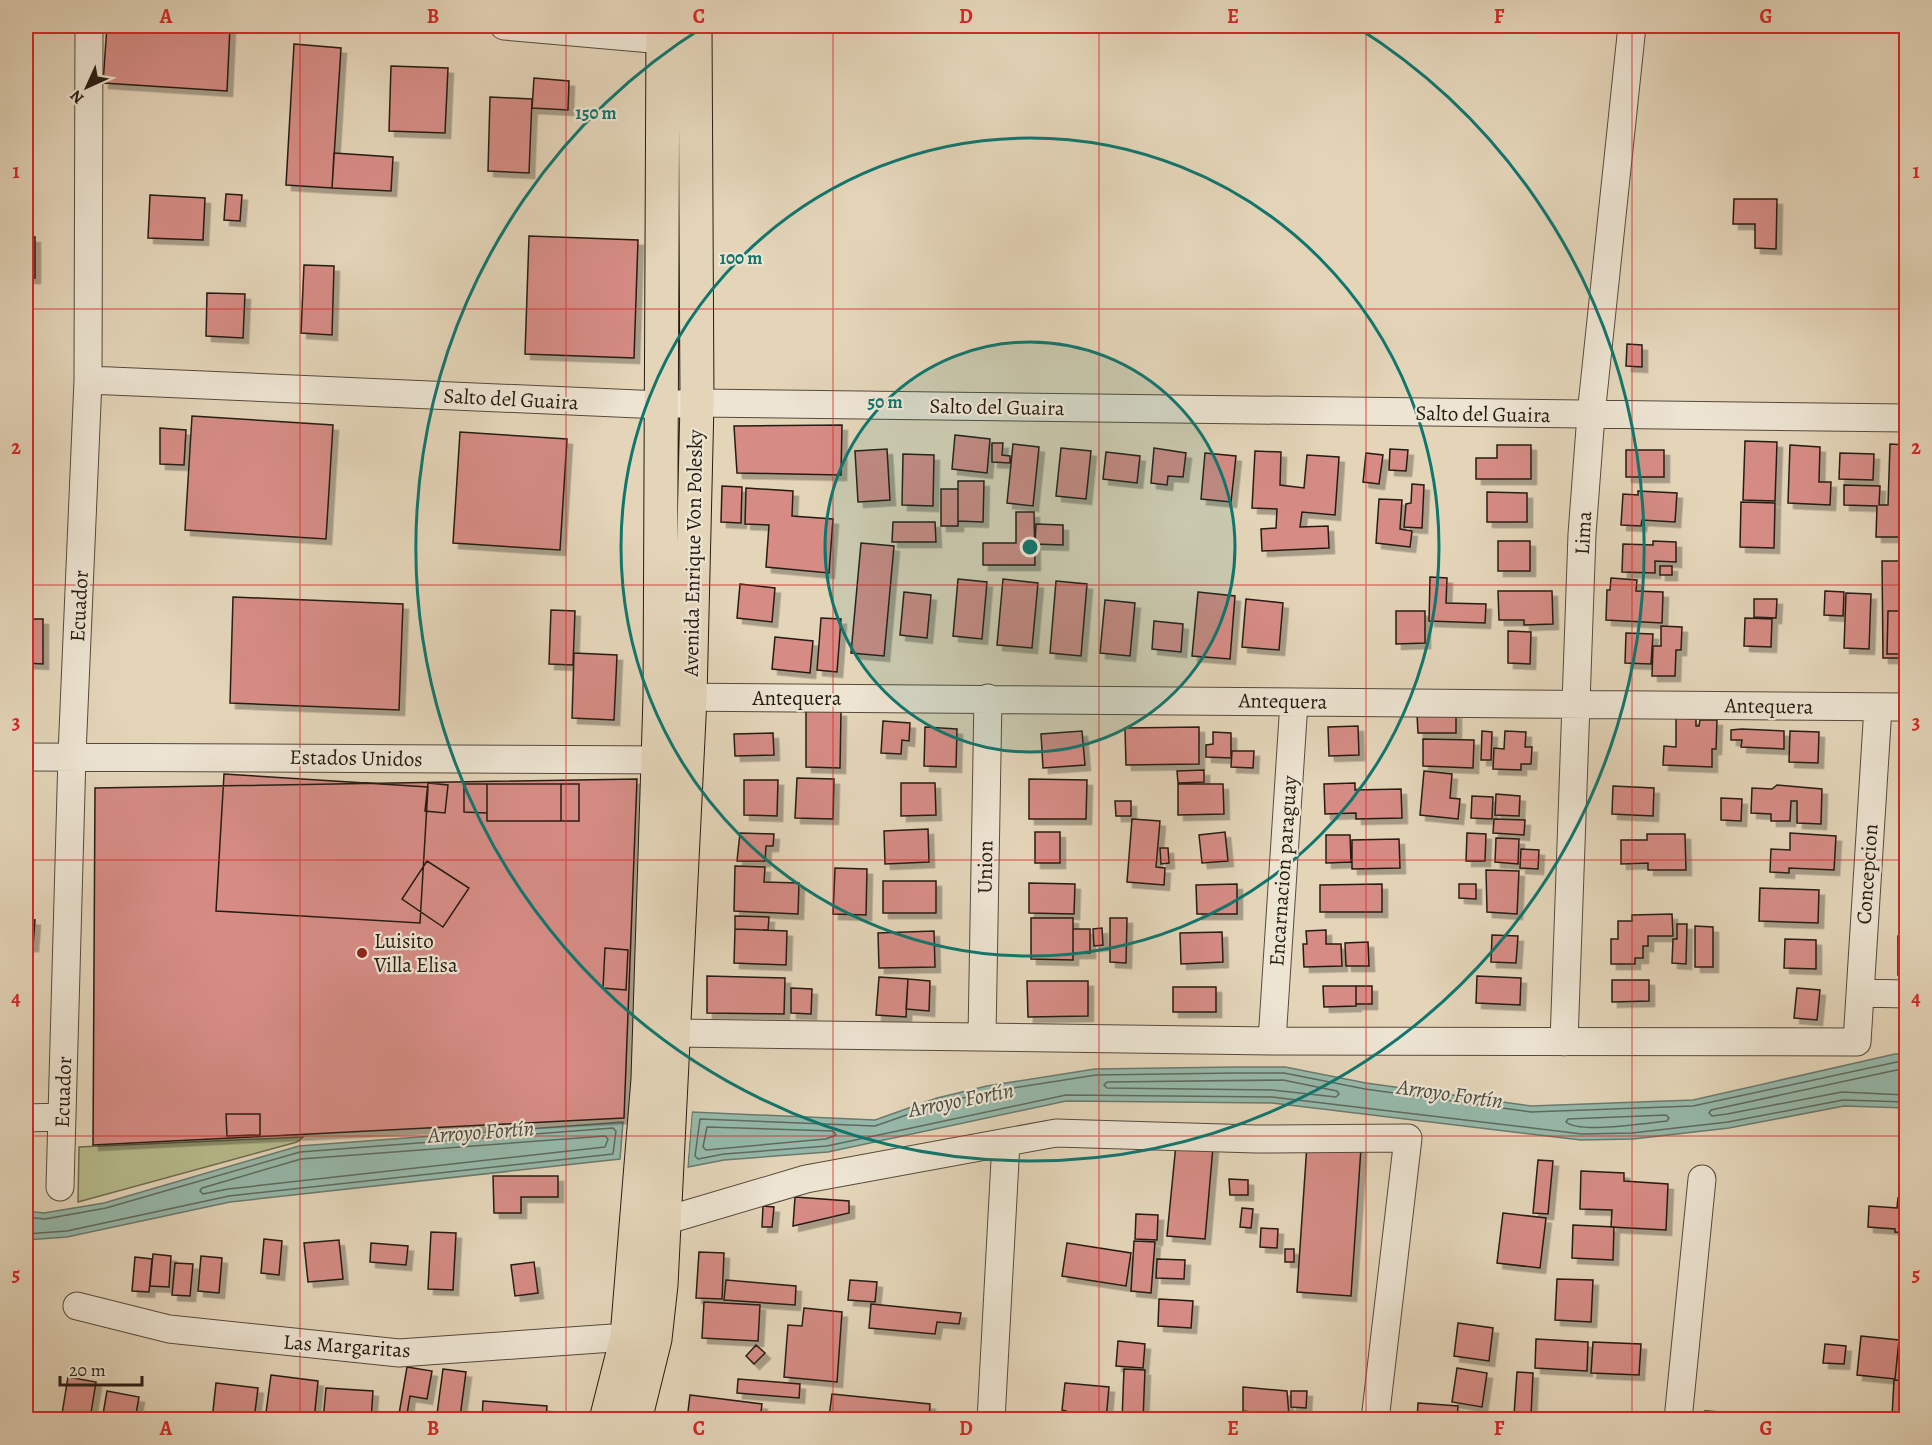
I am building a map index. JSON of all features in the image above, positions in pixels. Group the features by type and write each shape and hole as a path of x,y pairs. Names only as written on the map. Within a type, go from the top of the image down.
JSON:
{"main road":[{"name":"Avenida Enrique Von Polesky","path":"660,1079 675,698 696,403 695,26"},
{"name":"Avenida Enrique Von Polesky","path":"663,33 661,405 675,698"},
{"name":"Avenida Enrique Von Polesky","path":"660,1079 675,1033 672,760"},
{"path":"635,1419 641,1338 656,1204 660,1079"},
{"path":"606,1419 641,1338"}],"street":[{"name":"Ecuador","path":"60,1187 72,756 88,380 89,26"},
{"path":"504,26 663,33"},
{"name":"Lima","path":"1564,1042 1582,534 1591,415 1632,26"},
{"name":"Salto del Guaira","path":"88,380 661,405 696,403 1906,418"},
{"name":"Antequera","path":"675,698 988,698 1906,707"},
{"name":"Union","path":"982,1036 988,698"},
{"name":"Encarnacion paraguay","path":"1272,1041 1294,702"},
{"name":"Concepcion","path":"1564,1042 1857,1042 1878,707"},
{"name":"Estados Unidos","path":"26,757 672,760"},
{"path":"1860,993 1906,994"},
{"path":"675,1033 1272,1041 1564,1042"},
{"path":"26,1118 62,1117"},
{"path":"656,1204 806,1179 1056,1132 1256,1139 1407,1138 1376,1419"},
{"path":"991,1419 1006,1142"},
{"path":"1678,1419 1702,1179"},
{"name":"Las Margaritas","path":"77,1306 169,1329 399,1353 641,1338"}],"green space":[{"path":"303,1137 297,1142 78,1202 79,1147"}],"water":[{"name":"Arroyo Fortín","path":"1895,1054 1906,1054 1906,1108 1844,1106 1729,1128 1633,1139 1581,1140 1272,1103 1066,1101 828,1152 724,1160 688,1167 692,1112 875,1120 937,1098 987,1086 1095,1069 1285,1067 1366,1083 1531,1106 1693,1100"},
{"path":"623,1122 620,1159 230,1202 67,1237 26,1240 26,1211 44,1213 104,1203 299,1146"}],"pier":[{"path":"692,1109 687,1170 685,1167 689,1112"}],"building":[{"path":"107,26 230,27 227,91 103,83"},
{"path":"294,44 341,48 332,188 286,185"},
{"path":"391,66 448,68 445,133 389,131"},
{"path":"534,78 569,81 568,110 532,108"},
{"path":"490,97 532,99 529,173 488,171"},
{"path":"334,153 393,157 391,191 332,188"},
{"path":"226,194 242,195 240,221 224,220"},
{"path":"150,195 205,198 203,240 148,238"},
{"path":"1734,199 1777,199 1776,249 1755,248 1755,224 1733,224"},
{"path":"529,236 638,240 634,358 525,354"},
{"path":"26,237 35,237 35,278 26,278"},
{"path":"304,265 334,266 332,335 301,333"},
{"path":"207,293 245,294 243,338 206,336"},
{"path":"1627,344 1642,345 1642,367 1626,366"},
{"path":"192,416 333,425 326,539 185,530"},
{"path":"842,425 841,475 737,473 734,426"},
{"path":"160,428 186,430 184,465 160,464"},
{"path":"460,432 567,439 560,550 453,543"},
{"path":"955,435 990,439 987,473 952,469"},
{"path":"1745,441 1777,442 1775,501 1743,500"},
{"path":"992,443 1003,443 1002,455 1010,456 1010,463 992,462"},
{"path":"1013,444 1039,447 1033,506 1007,503"},
{"path":"1890,444 1906,445 1906,537 1876,537 1877,506 1844,505 1844,485 1880,486 1879,505 1888,505"},
{"path":"1497,445 1531,445 1531,479 1476,479 1476,458 1497,458"},
{"path":"1790,445 1820,447 1819,482 1831,482 1830,505 1788,503"},
{"path":"1061,448 1091,451 1086,499 1056,496"},
{"path":"1154,448 1186,453 1183,477 1168,476 1167,485 1151,483"},
{"path":"887,449 890,500 858,502 855,451"},
{"path":"1390,449 1408,450 1406,471 1389,470"},
{"path":"1626,450 1664,450 1664,477 1626,477"},
{"path":"1255,451 1281,452 1280,485 1304,488 1307,455 1339,457 1335,515 1302,512 1300,527 1328,526 1329,548 1262,551 1261,529 1276,528 1277,509 1252,508"},
{"path":"1106,452 1140,456 1137,483 1103,479"},
{"path":"1205,453 1236,456 1231,502 1201,499"},
{"path":"1366,453 1383,455 1379,484 1363,482"},
{"path":"1840,453 1874,454 1873,480 1839,479"},
{"path":"903,454 934,455 933,506 902,505"},
{"path":"958,481 984,481 983,522 958,521"},
{"path":"1412,484 1424,485 1422,528 1404,527 1406,504 1411,503"},
{"path":"722,486 742,487 741,523 721,522"},
{"path":"746,488 793,491 792,516 833,519 829,573 766,567 769,525 745,524"},
{"path":"941,489 958,489 958,526 941,526"},
{"path":"1638,491 1677,493 1675,522 1642,520 1641,526 1621,525 1623,494 1638,495"},
{"path":"1487,492 1527,493 1527,522 1487,522"},
{"path":"1379,499 1402,500 1400,529 1412,531 1410,547 1376,543"},
{"path":"1741,502 1775,503 1774,548 1740,547"},
{"path":"1016,512 1034,512 1035,565 983,565 983,543 1016,543"},
{"path":"893,522 935,522 936,542 892,542"},
{"path":"1036,524 1063,525 1063,545 1035,544"},
{"path":"1498,541 1530,541 1530,571 1498,571"},
{"path":"1653,541 1676,542 1676,562 1655,561 1655,573 1622,572 1623,544 1653,545"},
{"path":"861,543 894,546 884,656 851,653"},
{"path":"1882,561 1906,561 1906,658 1883,658"},
{"path":"1660,566 1672,566 1672,575 1660,575"},
{"path":"1430,577 1447,578 1446,603 1486,604 1485,623 1429,621"},
{"path":"1611,578 1637,580 1636,591 1663,592 1662,623 1606,620 1607,590 1610,590"},
{"path":"958,579 987,582 982,639 953,636"},
{"path":"1003,579 1038,583 1032,648 997,645"},
{"path":"1056,581 1087,584 1081,656 1050,653"},
{"path":"740,584 775,588 772,622 737,618"},
{"path":"1498,591 1552,591 1553,624 1524,625 1524,620 1499,620"},
{"path":"1825,591 1844,592 1843,616 1824,615"},
{"path":"904,592 931,595 927,638 900,635"},
{"path":"1198,592 1235,596 1230,659 1192,656"},
{"path":"1846,593 1871,594 1869,649 1844,648"},
{"path":"233,597 403,604 399,710 230,703"},
{"path":"1246,599 1283,603 1279,650 1242,647"},
{"path":"1754,599 1777,599 1776,618 1754,617"},
{"path":"1105,600 1135,603 1130,656 1100,653"},
{"path":"551,610 575,611 573,665 549,664"},
{"path":"1396,611 1425,611 1425,643 1396,644"},
{"path":"1888,611 1906,611 1906,654 1887,654"},
{"path":"821,618 841,619 837,672 817,670"},
{"path":"1745,618 1772,619 1771,647 1744,646"},
{"path":"26,619 43,619 43,664 26,663"},
{"path":"1154,621 1183,624 1181,652 1152,649"},
{"path":"1661,626 1682,627 1681,650 1676,650 1675,676 1652,676 1653,646 1661,646"},
{"path":"1508,631 1531,632 1530,664 1508,663"},
{"path":"1626,633 1653,634 1651,664 1625,663"},
{"path":"775,637 813,641 810,673 772,669"},
{"path":"574,653 617,655 614,720 572,718"},
{"path":"806,710 841,711 840,768 806,767"},
{"path":"1456,713 1456,733 1418,733 1417,714"},
{"path":"1676,718 1696,719 1696,726 1699,726 1700,720 1717,720 1716,749 1712,749 1712,767 1663,765 1664,746 1676,747"},
{"path":"883,721 910,723 909,741 902,740 901,754 881,753"},
{"path":"1358,726 1359,755 1329,756 1328,727"},
{"path":"925,727 957,729 956,767 924,766"},
{"path":"1199,727 1199,764 1126,765 1125,728"},
{"path":"1731,730 1784,731 1784,749 1741,747 1742,740 1731,740"},
{"path":"1082,731 1085,765 1043,768 1041,734"},
{"path":"1482,731 1492,732 1491,760 1481,760"},
{"path":"1505,731 1526,732 1525,747 1532,747 1531,764 1521,764 1521,770 1493,769 1494,748 1504,749"},
{"path":"1790,731 1819,732 1818,763 1789,762"},
{"path":"1213,732 1231,733 1231,758 1206,757 1206,745 1213,744"},
{"path":"773,733 774,755 735,756 734,734"},
{"path":"1423,739 1474,740 1473,768 1423,766"},
{"path":"1232,751 1254,751 1253,768 1231,767"},
{"path":"1204,770 1204,782 1178,783 1177,771"},
{"path":"1424,771 1452,774 1450,798 1460,799 1458,819 1420,815"},
{"path":"224,774 428,787 420,923 216,911"},
{"path":"797,778 834,779 833,819 795,818"},
{"name":"Luisito Villa Elisa","path":"637,779 624,1118 93,1145 95,788"},
{"path":"1029,779 1087,780 1086,819 1029,819"},
{"path":"744,780 778,780 777,816 744,815"},
{"path":"428,783 448,785 445,813 425,811"},
{"path":"901,783 935,783 936,815 901,816"},
{"path":"1355,783 1355,790 1401,789 1402,818 1356,819 1356,813 1325,814 1324,784"},
{"path":"464,784 487,784 487,813 464,812"},
{"path":"487,784 561,784 561,821 487,821"},
{"path":"561,784 579,784 579,821 561,821"},
{"path":"1178,784 1223,784 1224,814 1178,815"},
{"path":"1777,785 1822,789 1821,824 1797,823 1797,801 1791,801 1790,821 1771,821 1771,814 1751,813 1752,788 1772,789"},
{"path":"1613,786 1654,788 1653,816 1612,814"},
{"path":"1496,794 1520,796 1519,816 1495,815"},
{"path":"1472,796 1493,797 1492,819 1471,818"},
{"path":"1721,798 1742,799 1741,821 1721,820"},
{"path":"1115,801 1131,801 1131,816 1116,816"},
{"path":"1132,819 1160,821 1156,867 1165,868 1164,885 1127,882"},
{"path":"1494,819 1525,820 1524,835 1493,833"},
{"path":"928,829 929,862 885,864 884,831"},
{"path":"1035,832 1060,832 1060,863 1035,863"},
{"path":"1225,832 1228,861 1202,863 1199,835"},
{"path":"740,833 774,834 773,846 766,846 765,861 737,861"},
{"path":"1467,833 1486,834 1485,861 1466,861"},
{"path":"1790,833 1836,836 1834,870 1789,868 1789,873 1770,872 1771,849 1790,850"},
{"path":"1647,834 1685,834 1686,870 1648,870 1648,863 1621,864 1621,840 1647,840"},
{"path":"1326,835 1350,835 1351,862 1326,863"},
{"path":"1496,838 1519,839 1518,864 1495,862"},
{"path":"1399,839 1400,868 1352,869 1352,840"},
{"path":"1160,848 1168,848 1169,863 1161,864"},
{"path":"1521,849 1539,850 1538,869 1520,868"},
{"path":"427,861 469,888 443,927 402,899"},
{"path":"735,866 765,867 764,882 799,883 798,914 734,911"},
{"path":"835,868 867,869 866,915 833,914"},
{"path":"1486,870 1519,871 1517,914 1487,912"},
{"path":"883,881 936,881 936,913 883,913"},
{"path":"1029,883 1075,884 1074,914 1029,913"},
{"path":"1237,884 1237,914 1197,914 1196,885"},
{"path":"1382,884 1382,912 1320,912 1320,885"},
{"path":"1459,884 1476,884 1476,899 1459,898"},
{"path":"1760,888 1819,890 1818,923 1759,921"},
{"path":"1672,914 1673,936 1648,936 1648,946 1643,946 1643,958 1635,958 1635,964 1611,964 1611,939 1618,939 1618,921 1632,921 1632,915"},
{"path":"735,916 769,917 768,930 735,929"},
{"path":"1031,918 1073,918 1073,960 1031,959"},
{"path":"1110,918 1127,918 1126,963 1110,962"},
{"path":"26,919 35,920 33,946 26,946"},
{"path":"1677,924 1687,924 1686,964 1672,963 1673,939 1677,939"},
{"path":"1695,926 1713,927 1713,967 1695,967"},
{"path":"1102,928 1103,945 1094,946 1093,929"},
{"path":"735,929 787,931 786,965 734,963"},
{"path":"1073,929 1090,929 1090,953 1073,953"},
{"path":"1326,930 1326,944 1341,944 1342,966 1304,967 1303,944 1307,944 1306,931"},
{"path":"934,931 935,967 879,968 878,933"},
{"path":"1222,932 1223,962 1181,964 1180,933"},
{"path":"1492,935 1518,936 1516,963 1491,962"},
{"path":"1898,936 1906,936 1906,975 1898,975"},
{"path":"1785,939 1816,940 1816,969 1784,968"},
{"path":"1368,942 1369,966 1346,966 1345,943"},
{"path":"605,948 628,950 626,990 603,988"},
{"path":"707,976 785,978 784,1014 707,1013"},
{"path":"1477,976 1521,978 1520,1005 1476,1003"},
{"path":"879,977 908,979 906,1017 876,1015"},
{"path":"908,979 930,981 929,1011 906,1009"},
{"path":"1612,980 1649,980 1649,1001 1612,1002"},
{"path":"1027,981 1088,981 1088,1016 1028,1017"},
{"path":"1323,986 1356,986 1356,1006 1324,1007"},
{"path":"1356,986 1372,986 1372,1004 1356,1004"},
{"path":"1173,987 1216,987 1216,1012 1173,1012"},
{"path":"791,988 812,989 811,1014 791,1013"},
{"path":"1797,988 1820,990 1817,1020 1794,1018"},
{"path":"226,1114 260,1114 260,1135 227,1136"},
{"path":"1176,1144 1213,1147 1205,1239 1167,1236"},
{"path":"1307,1144 1361,1148 1351,1296 1297,1292"},
{"path":"1538,1160 1553,1161 1548,1214 1533,1213"},
{"path":"1581,1171 1624,1173 1624,1181 1668,1184 1666,1230 1611,1227 1612,1210 1580,1209"},
{"path":"493,1176 558,1176 558,1197 521,1197 521,1213 494,1213"},
{"path":"1229,1179 1248,1180 1248,1195 1230,1195"},
{"path":"795,1197 849,1201 849,1213 793,1226"},
{"path":"1898,1198 1906,1198 1906,1233 1895,1232 1895,1229 1868,1227 1869,1206 1897,1208"},
{"path":"763,1206 774,1207 772,1227 762,1227"},
{"path":"1242,1208 1253,1209 1251,1228 1240,1227"},
{"path":"1503,1213 1546,1218 1540,1268 1497,1263"},
{"path":"1136,1214 1158,1215 1157,1240 1135,1239"},
{"path":"1573,1225 1614,1227 1613,1260 1572,1258"},
{"path":"1261,1228 1278,1229 1277,1248 1260,1247"},
{"path":"431,1232 456,1233 453,1290 428,1289"},
{"path":"264,1239 282,1241 279,1275 261,1273"},
{"path":"339,1240 343,1279 308,1282 304,1243"},
{"path":"1134,1241 1155,1242 1151,1293 1131,1291"},
{"path":"371,1243 408,1246 406,1265 370,1262"},
{"path":"1067,1243 1131,1253 1126,1286 1062,1276"},
{"path":"1285,1249 1294,1249 1294,1262 1285,1262"},
{"path":"699,1252 724,1253 722,1299 696,1298"},
{"path":"153,1254 171,1256 169,1287 150,1286"},
{"path":"201,1256 222,1258 219,1293 198,1291"},
{"path":"135,1257 152,1259 149,1292 132,1291"},
{"path":"1157,1259 1185,1260 1184,1279 1156,1278"},
{"path":"534,1262 538,1293 515,1296 511,1265"},
{"path":"175,1263 193,1264 190,1296 172,1295"},
{"path":"1557,1279 1593,1280 1591,1322 1555,1320"},
{"path":"726,1280 796,1286 795,1305 724,1300"},
{"path":"850,1280 877,1282 875,1302 848,1300"},
{"path":"1159,1299 1193,1301 1191,1328 1158,1326"},
{"path":"704,1302 760,1305 758,1341 702,1338"},
{"path":"871,1304 961,1313 959,1324 937,1322 935,1334 869,1328"},
{"path":"804,1308 842,1312 837,1382 784,1377 788,1325 802,1326"},
{"path":"1458,1323 1493,1328 1489,1361 1454,1356"},
{"path":"1861,1336 1899,1340 1895,1379 1857,1375"},
{"path":"1536,1339 1588,1342 1587,1371 1535,1368"},
{"path":"1118,1341 1145,1344 1143,1368 1116,1366"},
{"path":"1593,1342 1641,1344 1639,1375 1591,1373"},
{"path":"1825,1344 1846,1346 1844,1364 1823,1363"},
{"path":"756,1345 765,1353 754,1364 746,1356"},
{"path":"407,1367 432,1371 427,1399 410,1396 406,1420 398,1420"},
{"path":"1457,1368 1487,1373 1482,1407 1452,1402"},
{"path":"443,1369 466,1372 460,1417 437,1414"},
{"path":"1124,1369 1145,1370 1143,1420 1122,1420"},
{"path":"1517,1372 1533,1373 1531,1416 1514,1415"},
{"path":"271,1375 318,1381 314,1420 265,1420"},
{"path":"68,1377 96,1382 90,1419 62,1414"},
{"path":"738,1379 800,1384 799,1398 737,1393"},
{"path":"1894,1380 1906,1381 1906,1418 1892,1417"},
{"path":"216,1383 258,1388 254,1420 212,1420"},
{"path":"1065,1383 1109,1387 1106,1420 1096,1420 1062,1410"},
{"path":"1243,1387 1287,1391 1289,1416 1243,1411"},
{"path":"326,1388 373,1391 371,1420 323,1420"},
{"path":"107,1391 139,1397 135,1420 102,1420"},
{"path":"1291,1391 1307,1391 1306,1408 1291,1407"},
{"path":"832,1394 930,1404 929,1420 829,1417"},
{"path":"690,1395 762,1404 760,1420 687,1420"},
{"path":"483,1401 547,1406 546,1420 482,1419"},
{"path":"1418,1403 1458,1406 1457,1420 1417,1420"},
{"path":"1705,1411 1736,1413 1736,1420 1704,1420"}],"place":[{"name":"Luisito Villa Elisa","path":"362,953"}]}
